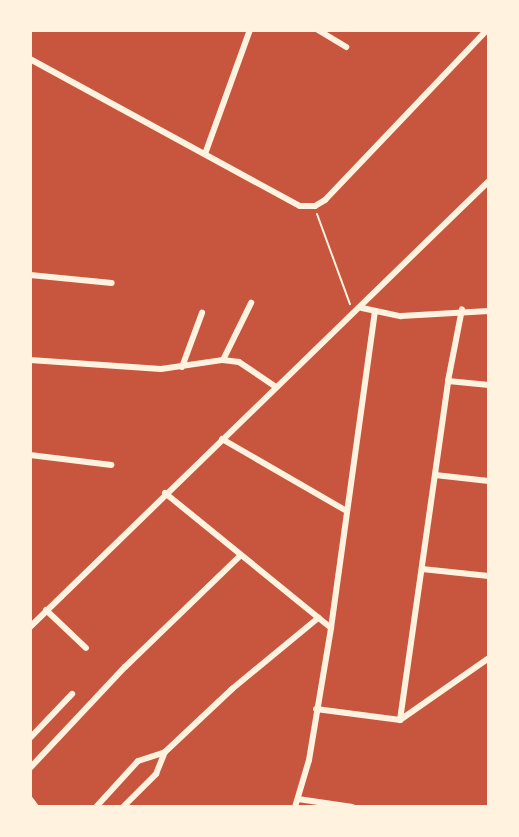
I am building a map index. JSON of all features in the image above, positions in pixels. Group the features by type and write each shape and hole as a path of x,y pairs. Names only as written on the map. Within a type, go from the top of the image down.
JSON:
{"street":[{"path":"205,154 250,30"},
{"path":"318,30 346,47"},
{"path":"30,59 300,206 315,206 325,201 487,30"},
{"path":"30,627 165,493 362,308 489,181"},
{"path":"30,275 112,283"},
{"path":"223,360 251,303"},
{"path":"362,308 401,316 462,309 489,311"},
{"path":"400,720 448,381 462,309"},
{"path":"295,807 309,760 331,628 345,510 375,311"},
{"path":"182,367 202,313"},
{"path":"30,360 161,369 223,360 239,362 276,387"},
{"path":"448,381 489,385"},
{"path":"222,439 345,510"},
{"path":"30,455 111,465"},
{"path":"435,475 489,481"},
{"path":"165,493 331,628"},
{"path":"30,768 125,667 241,555"},
{"path":"422,569 489,576"},
{"path":"46,610 86,648"},
{"path":"123,807 156,774 165,752 232,689 318,618"},
{"path":"316,709 400,720 489,658"},
{"path":"30,738 72,694"},
{"path":"96,807 138,761 165,752"},
{"path":"298,799 352,807"},
{"path":"30,800 36,807"}],"path":[{"path":"315,206 328,252 354,314"}]}
